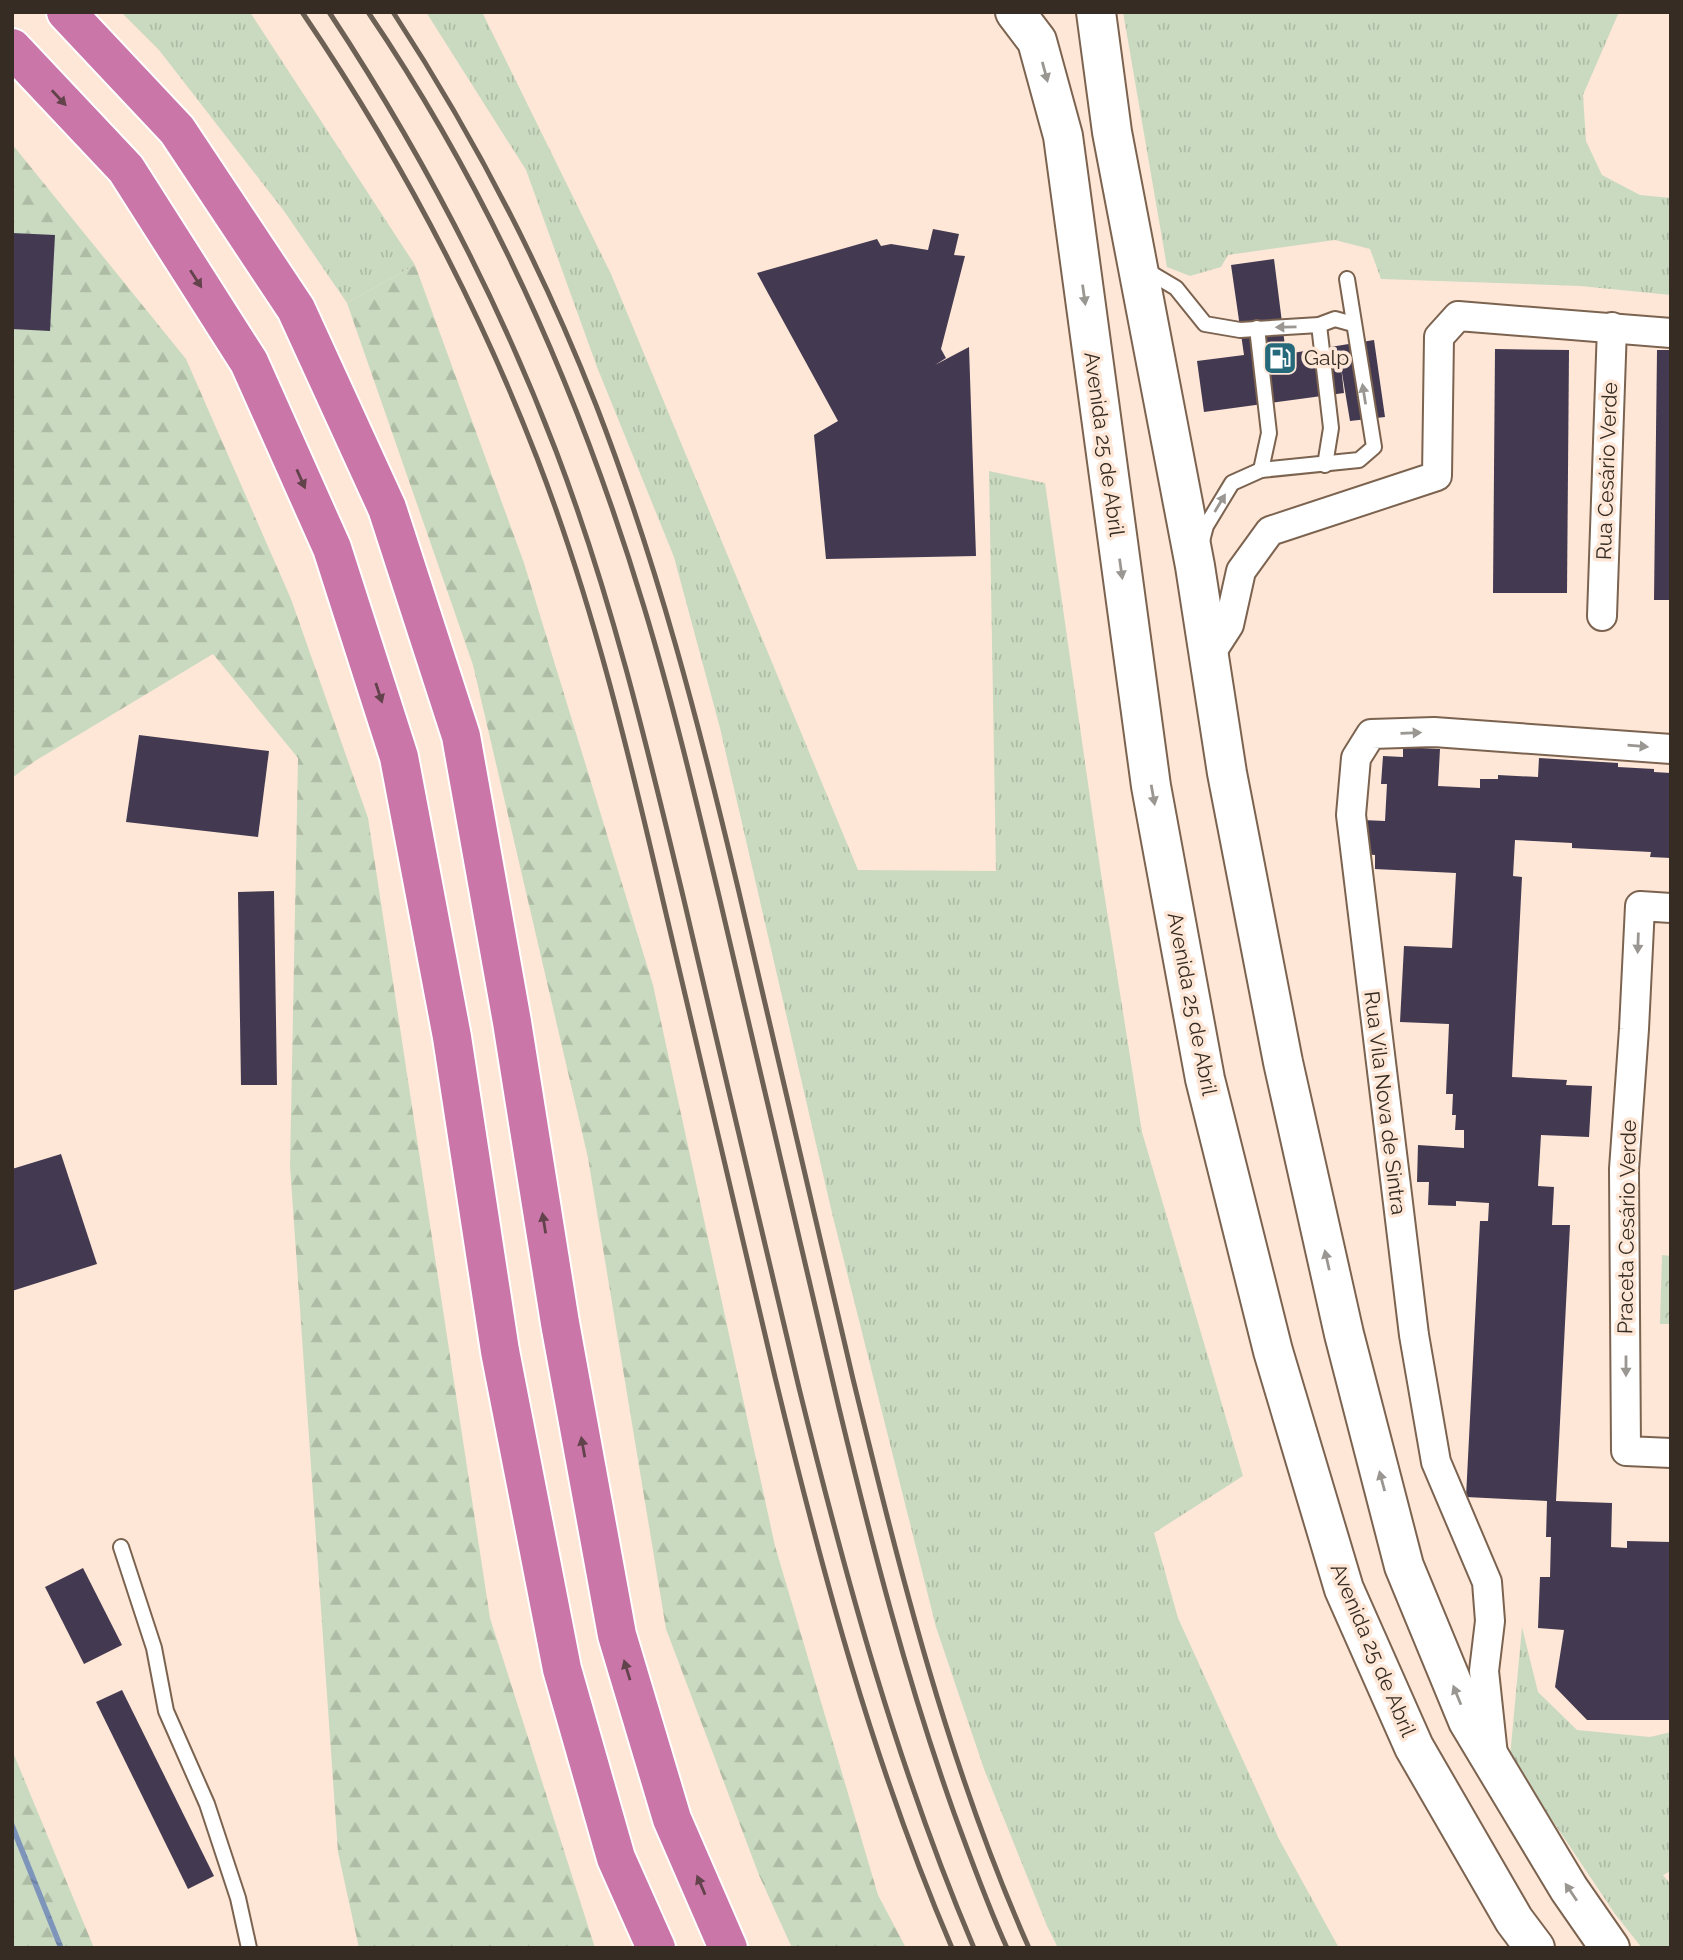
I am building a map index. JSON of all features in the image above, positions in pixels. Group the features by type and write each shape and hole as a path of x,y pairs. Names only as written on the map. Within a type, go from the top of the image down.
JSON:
{"highway":[{"path":"66,12 177,130 296,309 387,508 461,736 512,1022 560,1323 617,1635 672,1819 728,1948"},
{"path":"12,48 126,169 249,362 332,548 399,757 452,1037 500,1351 562,1669 615,1858 656,1948"}],"main road":[{"name":"Avenida 25 de Abril","path":"1014,12 1037,41 1063,136 1151,786 1205,1079 1273,1351 1349,1601 1414,1747 1514,1920 1535,1948"},
{"path":"1096,12 1112,132 1195,566 1227,773 1280,1048 1347,1347 1404,1566 1468,1721 1569,1889 1610,1948"}],"street":[{"path":"1209,656 1229,625 1241,571 1270,531 1437,476 1439,337 1458,316 1671,333"},
{"name":"Rua Cesário Verde","path":"1602,616 1612,327"},
{"name":"Rua Vila Nova de Sintra","path":"1494,1765 1484,1671 1490,1621 1486,1582 1436,1462 1414,1335 1351,815 1356,758 1371,734 1434,732 1671,749"},
{"name":"Praceta Cesário Verde","path":"1671,908 1640,906 1624,1169 1626,1451 1671,1453"}],"lane":[{"path":"1139,266 1176,288 1205,324 1240,330 1319,325 1335,319 1353,324"},
{"path":"1195,566 1206,526 1231,483 1261,470 1359,460 1374,447 1347,279"},
{"path":"1319,325 1331,428 1325,464"},
{"path":"1257,328 1269,433 1261,470"},
{"path":"121,1547 154,1648 166,1711 206,1804 238,1898 249,1948"}],"green space":[{"path":"121,12 250,12 415,265 347,303 284,211 159,50"},
{"path":"426,12 482,12 611,274 858,870 996,871 989,471 1045,483 1100,867 1142,1132 1243,1476 1154,1533 1178,1618 1279,1839 1339,1948 1058,1948 1047,1926 984,1769 936,1627 832,1213 720,728 674,557 597,367 526,170"},
{"path":"1123,12 1619,12 1583,95 1586,141 1602,175 1640,195 1671,198 1671,295 1580,286 1381,279 1370,249 1335,240 1228,255 1221,267 1190,276 1167,267"},
{"path":"12,144 186,359 291,599 368,818 490,1618 595,1948 359,1948 338,1852 290,1166 298,758 213,654 35,761 12,778"},
{"path":"415,265 524,563 653,985 775,1546 878,1895 906,1948 792,1948 759,1875 666,1629 588,1158 473,665 347,303"},
{"path":"1662,1255 1671,1256 1671,1324 1660,1324"},
{"path":"1522,1627 1538,1692 1577,1730 1650,1737 1671,1732 1671,1871 1663,1875 1671,1885 1671,1948 1642,1948 1615,1914 1510,1757"},
{"path":"12,1750 94,1948 12,1948"}],"water":[{"path":"12,1818 64,1948 58,1948 12,1833"}],"building":[{"path":"933,229 959,234 954,255 965,256 941,349 946,358 935,365 969,347 976,556 826,559 814,435 838,421 757,273 877,239 881,246 891,244 928,250"},
{"path":"12,233 55,235 50,331 12,329"},
{"name":"Galp","path":"1274,259 1286,354 1374,340 1385,417 1350,421 1341,367 1344,393 1204,412 1197,361 1244,355 1231,265"},
{"path":"1495,349 1569,350 1567,593 1493,593"},
{"path":"1657,350 1671,350 1671,600 1654,600"},
{"path":"139,735 269,751 258,837 126,822"},
{"path":"1403,747 1440,749 1438,786 1480,788 1480,779 1498,779 1498,775 1538,777 1539,758 1618,763 1618,767 1671,773 1671,858 1650,857 1651,852 1572,848 1572,843 1515,840 1513,876 1522,877 1512,1077 1567,1080 1566,1085 1592,1086 1589,1137 1541,1135 1538,1186 1554,1187 1552,1225 1570,1225 1556,1501 1612,1503 1611,1547 1627,1548 1627,1541 1671,1542 1671,1720 1587,1720 1555,1687 1564,1630 1538,1628 1540,1577 1550,1577 1551,1537 1546,1537 1547,1501 1466,1497 1480,1221 1488,1221 1489,1203 1456,1201 1456,1206 1428,1205 1429,1182 1417,1182 1418,1145 1464,1148 1464,1130 1455,1130 1456,1115 1452,1115 1453,1094 1446,1094 1449,1024 1400,1022 1404,946 1452,948 1456,873 1375,869 1375,855 1361,854 1363,820 1385,821 1387,784 1381,784 1383,756 1403,757"},
{"path":"274,891 277,1085 241,1085 238,892"},
{"path":"61,1154 97,1264 12,1291 12,1169"},
{"path":"83,1568 122,1645 84,1664 45,1587"},
{"path":"122,1690 214,1876 188,1889 96,1702"}],"railway":[{"path":"302,12 402,173 461,284 537,458 576,568 593,623 651,848 811,1522 874,1738 924,1879 952,1948"},
{"path":"329,12 395,117 482,280 533,393 576,505 611,616 641,727 835,1531 897,1742 946,1880 974,1948"},
{"path":"368,12 413,81 493,225 561,375 592,451 619,529 655,643 684,752 839,1408 891,1612 954,1813 1007,1948"},
{"path":"393,12 479,154 553,303 596,405 638,524 708,765 838,1318 908,1595 950,1739 1000,1879 1029,1948"}],"place":[{"name":"Galp","path":"1280,358"}]}
